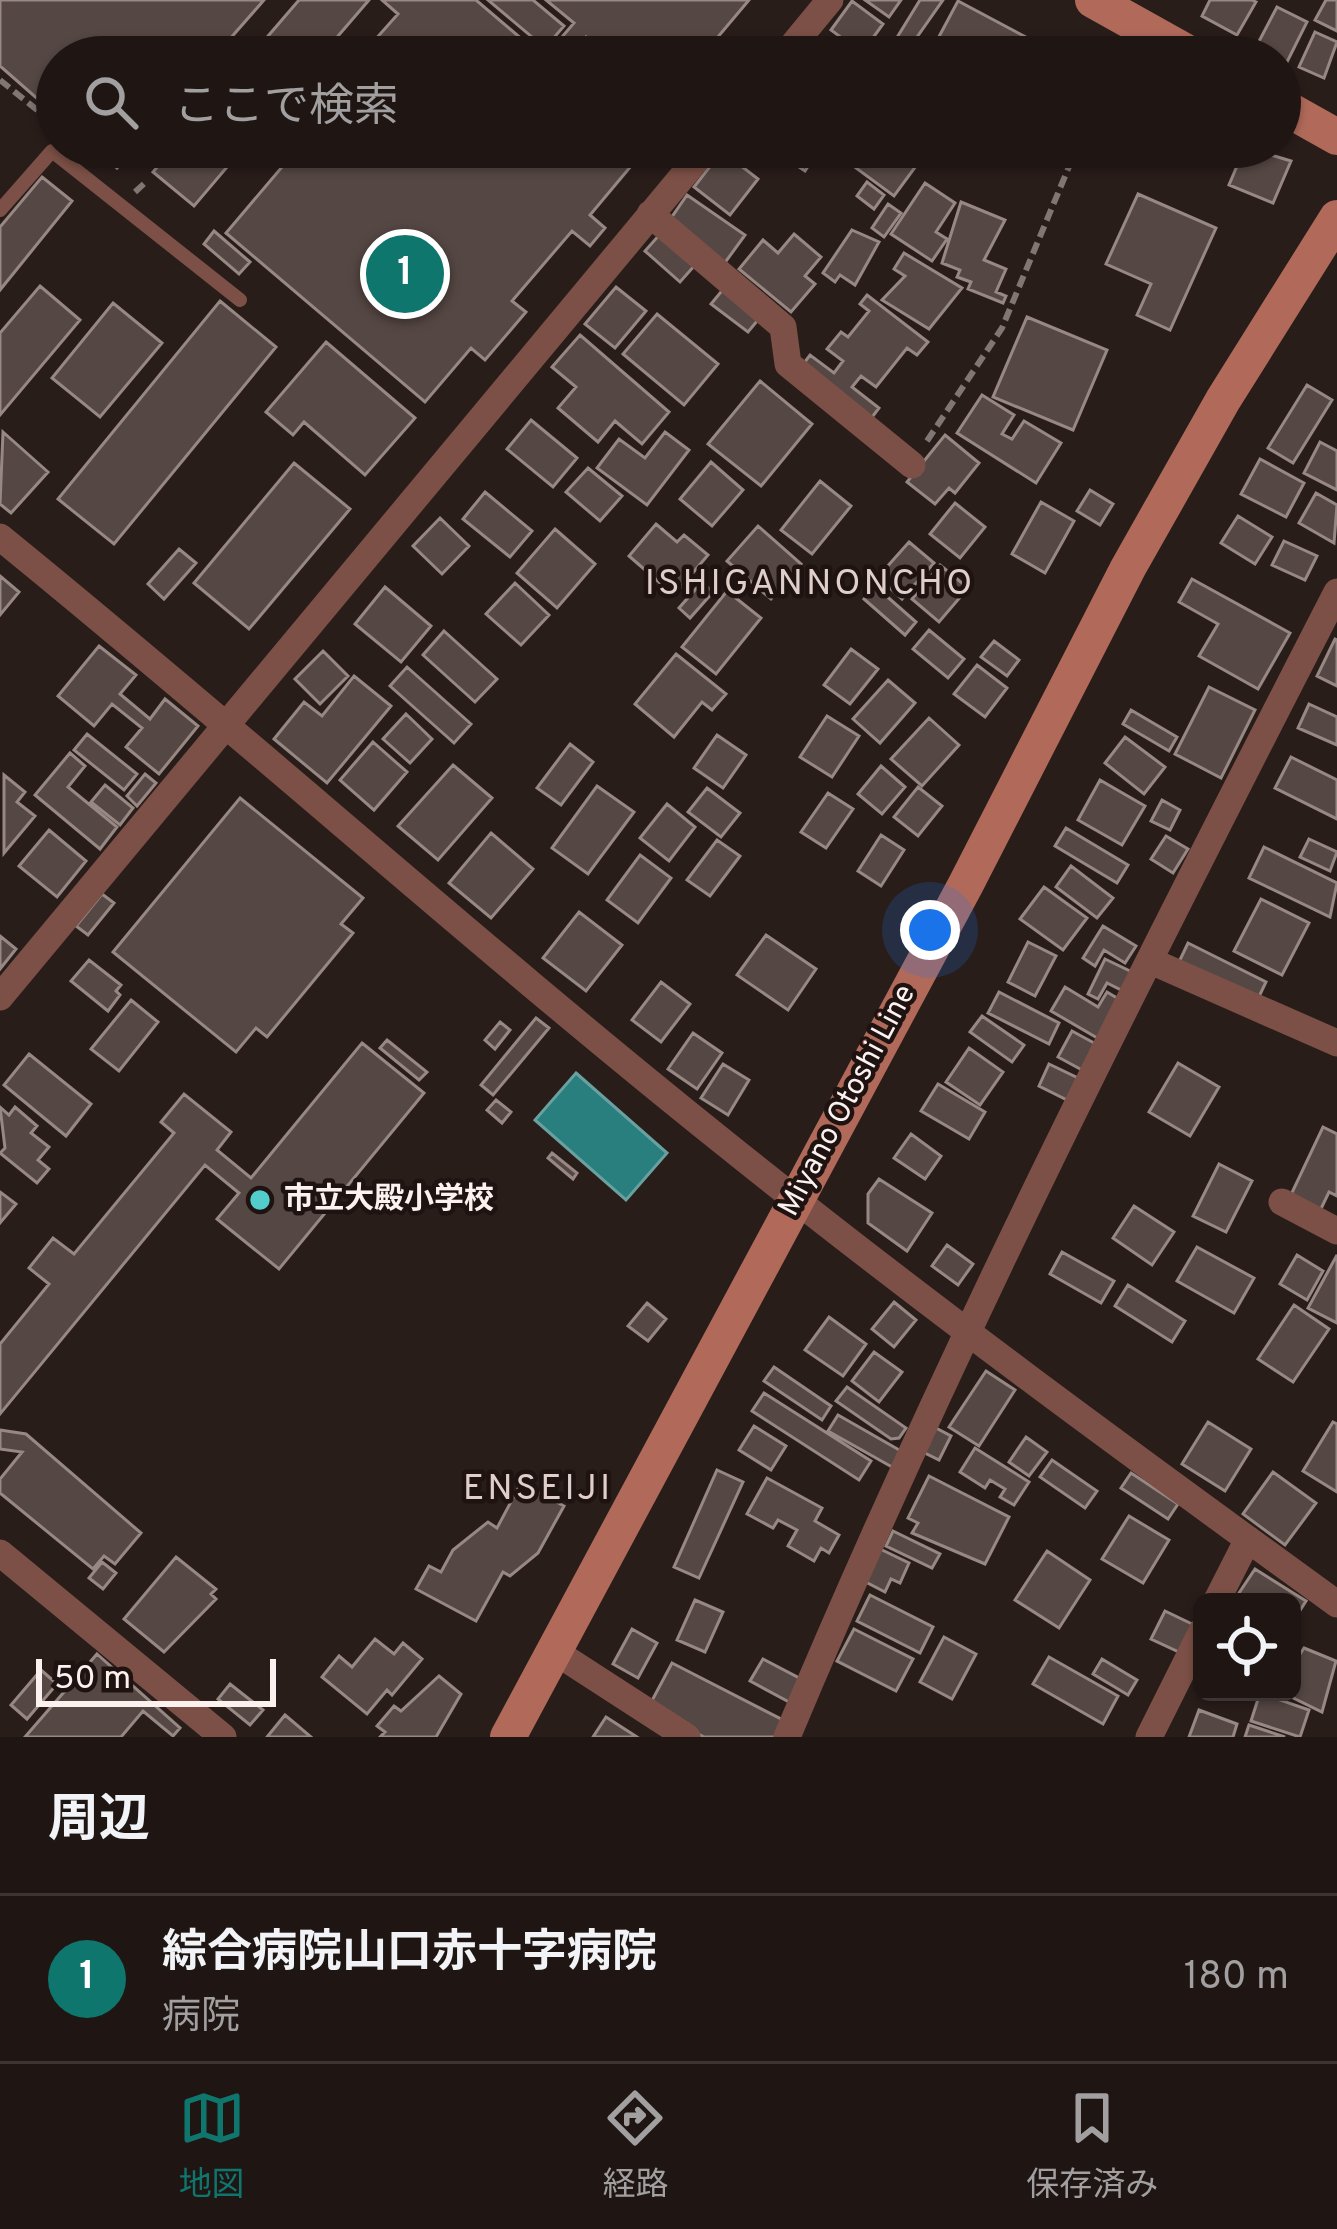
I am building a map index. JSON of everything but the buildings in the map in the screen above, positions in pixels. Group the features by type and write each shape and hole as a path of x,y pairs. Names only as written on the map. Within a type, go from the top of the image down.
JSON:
{"main road":[{"path":"1093,0 1157,36"},
{"path":"1301,116 1337,136"},
{"name":"Miyano Otoshi Line","path":"508,1737 966,884 1128,568 1223,400 1337,218"}],"street":[{"path":"800,36 830,0"},
{"path":"0,997 232,724 689,168"},
{"path":"650,214 783,327 788,364 912,465"},
{"path":"0,537 232,724 795,1198 968,1335 1337,1604"},
{"path":"787,1737 853,1580 968,1335 1337,592"},
{"path":"1153,962 1337,1043"},
{"path":"1282,1202 1337,1231"},
{"path":"1221,1593 1248,1539"},
{"path":"0,1553 224,1737"},
{"path":"1150,1737 1193,1649"},
{"path":"554,1651 687,1737"}],"lane":[{"path":"0,210 37,168"},
{"path":"73,168 239,300"}],"path":[{"path":"0,80 36,109"},
{"path":"912,465 1002,328 1067,168"}],"water":[{"path":"576,1073 667,1153 626,1200 535,1120"}],"place":[{"name":"綜合病院山口赤十字病院","path":"405,274"},
{"name":"市立大殿小学校","path":"260,1200"}],"district":[{"name":"ISHIGANNONCHO","path":"810,585"},
{"name":"ENSEIJI","path":"538,1490"}]}
